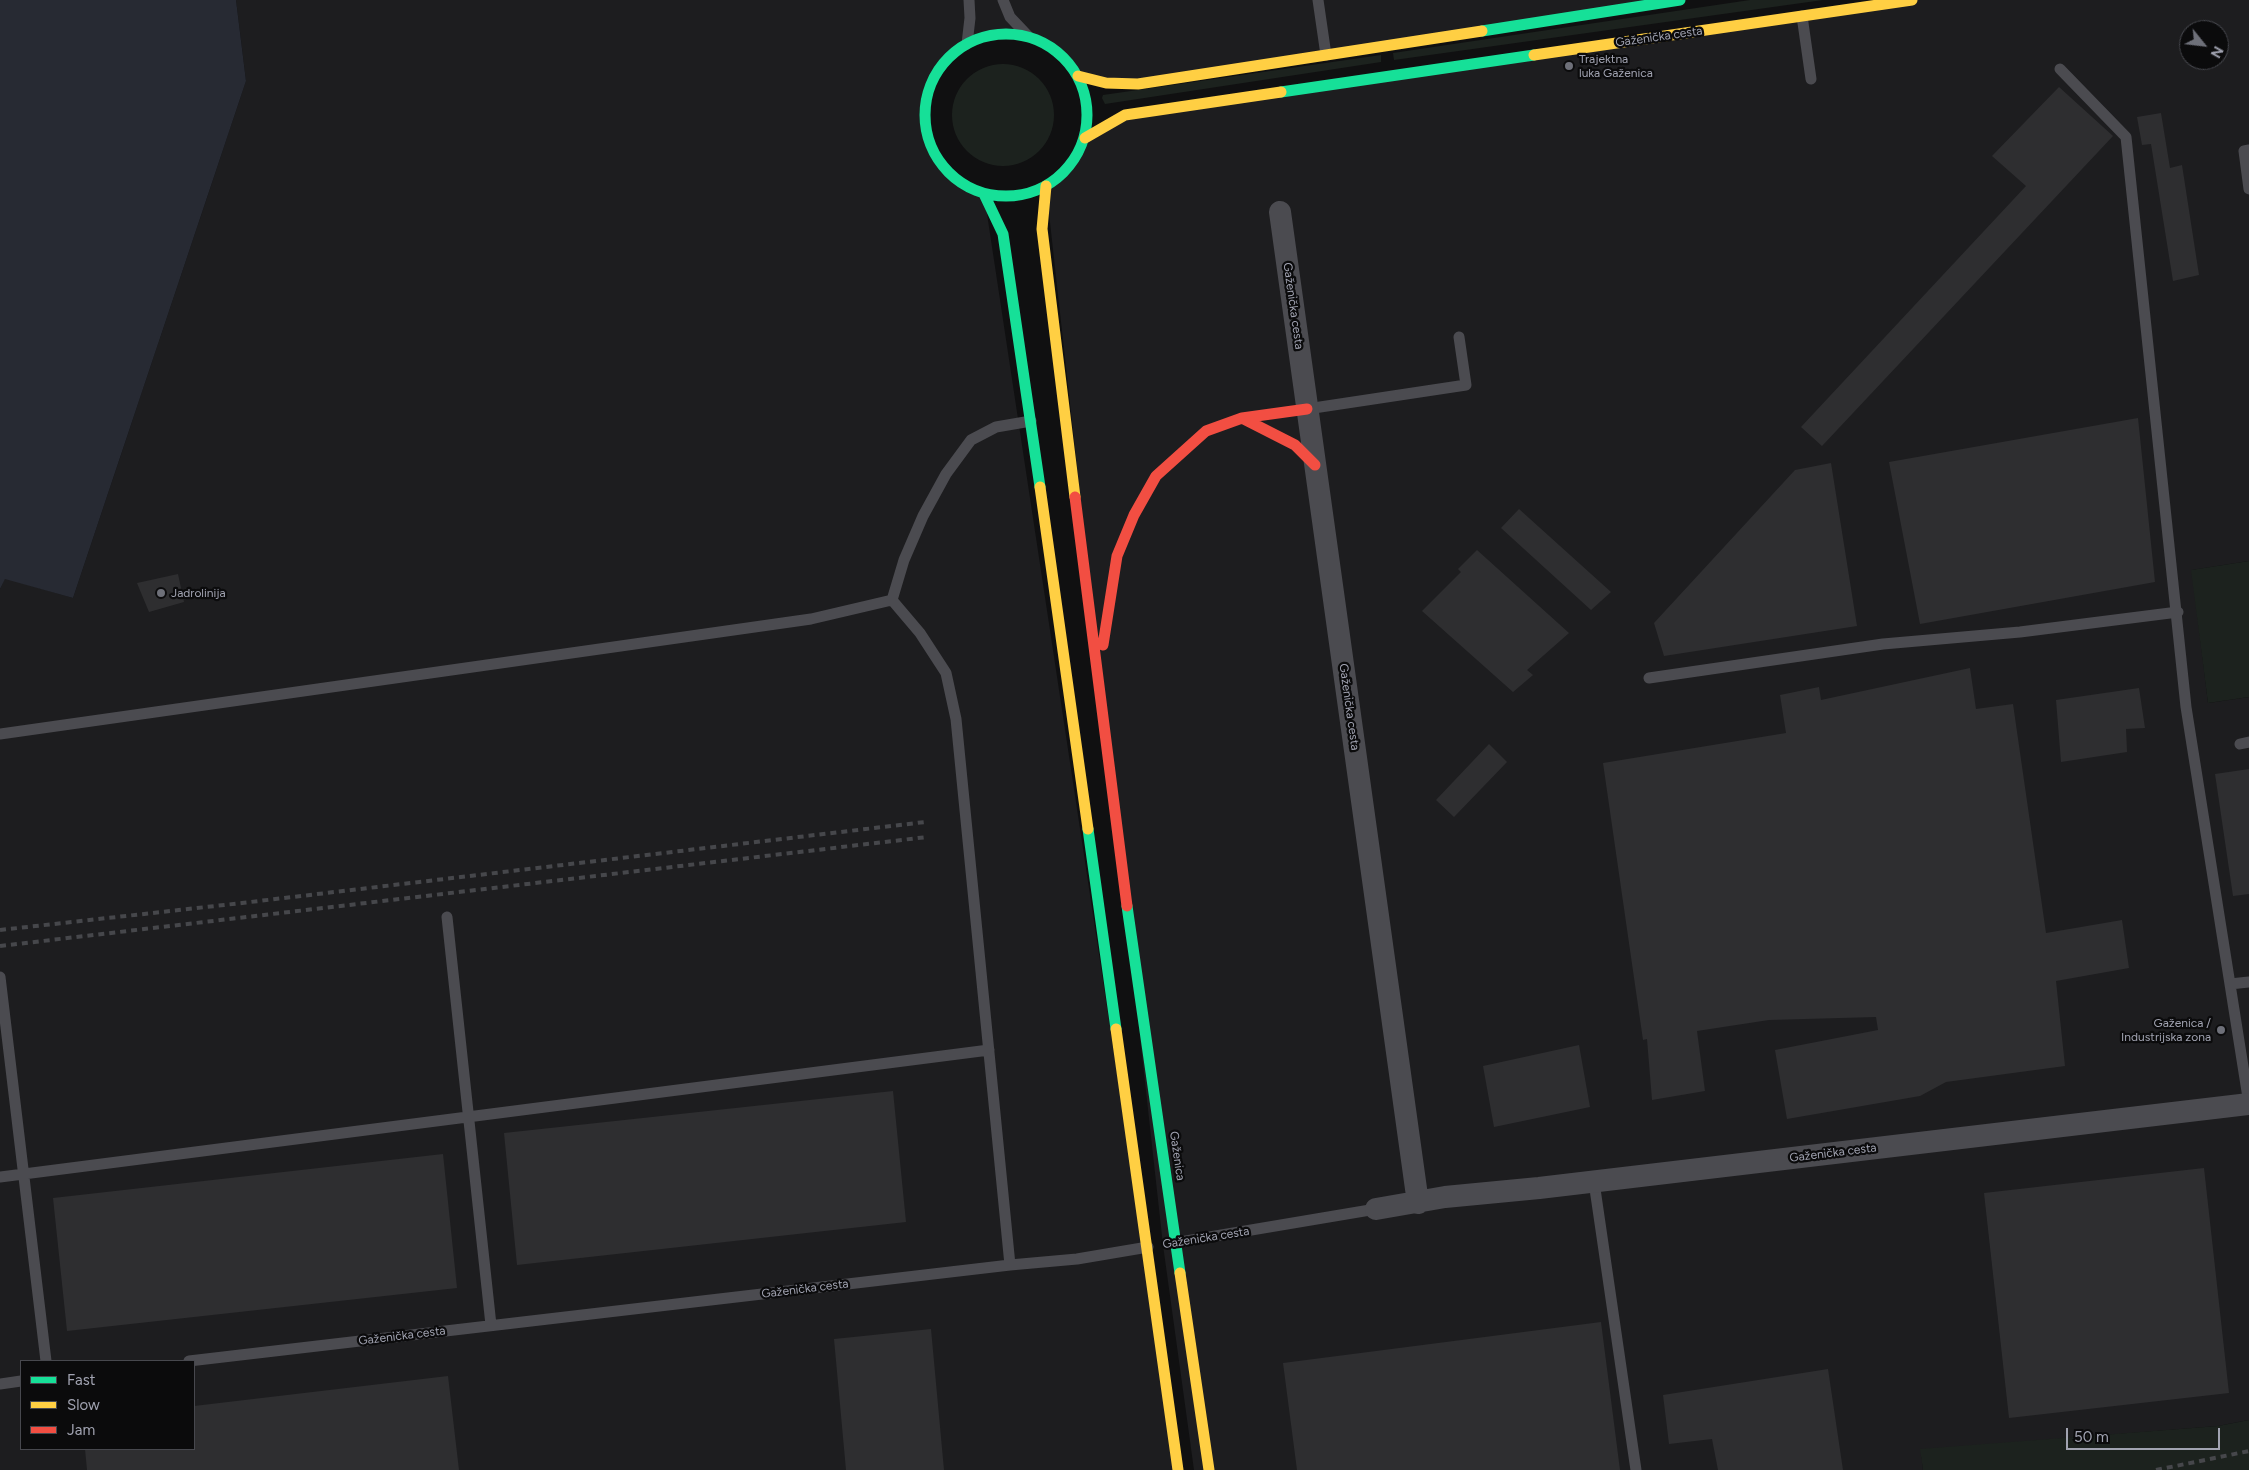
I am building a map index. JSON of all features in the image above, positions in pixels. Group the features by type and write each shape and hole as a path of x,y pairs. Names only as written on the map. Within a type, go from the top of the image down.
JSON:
{"main road":[{"path":"1078,76 1106,83 1138,84 1680,0"},
{"name":"Gaženička cesta","path":"1085,138 1125,115 1912,0"},
{"path":"997,34 1029,37 1057,51 1078,76 1085,95 1087,110 1085,138 1076,157 1063,174 1046,186 1019,195 1005,197 984,194 956,179 944,168 932,148 926,125 928,93 934,78 954,53 967,44 997,34"},
{"name":"Gaženica","path":"1046,186 1042,229 1118,846 1209,1470"},
{"path":"984,194 1003,234 1178,1470"},
{"path":"1098,676 1117,556 1134,515 1156,476 1206,431 1242,418 1307,409"},
{"path":"1242,418 1295,445 1315,466"}],"street":[{"name":"Gaženička cesta","path":"1280,212 1418,1202"},
{"name":"Gaženička cesta","path":"1376,1209 1445,1197 1594,1182 2249,1104"}],"lane":[{"path":"967,44 970,18 969,0"},
{"path":"1003,0 1010,17 1029,37"},
{"path":"1318,0 1326,55"},
{"path":"1802,16 1811,79"},
{"path":"2060,69 2126,137 2178,612 2186,707 2249,1104"},
{"path":"2249,150 2244,151 2249,189"},
{"path":"1307,409 1466,385 1459,337"},
{"path":"892,600 904,560 923,516 946,474 971,440 996,427 1031,422"},
{"path":"0,734 810,619 892,600"},
{"path":"892,600 920,633 946,672 956,719 1010,1265"},
{"path":"1649,678 1883,644 2020,632 2178,612"},
{"path":"446,917 492,1325"},
{"path":"0,977 46,1360"},
{"path":"2230,984 2249,982"},
{"path":"0,1177 989,1050"},
{"path":"1594,1182 1636,1470"},
{"name":"Gaženička cesta","path":"195,1360 1010,1265 1077,1259 1376,1209"},
{"path":"0,1384 20,1381"}],"shaded area":[{"path":"0,0 236,0 246,81 73,598 5,579 0,589"},
{"path":"236,0 1680,0 1138,84 1078,76 1057,51 1044,43 1029,37 997,34 967,44 954,53 943,65 928,93 925,125 935,155 956,179 984,194 1177,1470 0,1470 0,589 5,578 73,598 246,81"},
{"path":"1750,0 1823,0 1394,60 1393,53"},
{"path":"1912,0 2249,0 2249,561 2192,570 2208,703 2249,697 2249,1420 2218,1426 1921,1450 1923,1470 1194,1470 1163,1245 1046,186 1085,138 1125,115"},
{"path":"1381,55 1381,62 1105,104 1102,98 1103,95"},
{"path":"1003,64 1022,68 1039,79 1050,96 1054,115 1050,134 1039,151 1022,162 1003,166 984,162 967,151 956,134 952,115 956,96 967,79 984,68"},
{"path":"2249,561 2249,697 2208,703 2191,570"},
{"path":"2249,1420 2249,1470 1923,1470 1920,1449 2218,1426"}],"building":[{"path":"2059,87 2113,136 1822,446 1801,427 2026,186 1992,156"},
{"path":"2161,113 2170,168 2182,165 2199,275 2173,281 2151,144 2142,145 2137,117"},
{"path":"2138,418 2155,582 1920,624 1889,462"},
{"path":"1831,463 1857,626 1664,656 1654,623 1795,470"},
{"path":"1519,509 1611,592 1591,610 1501,528"},
{"path":"1477,550 1569,633 1527,670 1533,675 1513,692 1422,611 1461,572 1458,569"},
{"name":"Jadrolinija","path":"178,574 184,602 149,612 137,583"},
{"path":"1970,668 1976,709 2013,704 2046,933 2122,920 2129,968 2056,981 2065,1066 1946,1082 1920,1096 1787,1119 1775,1050 1878,1030 1876,1017 1769,1020 1697,1031 1705,1091 1652,1100 1647,1039 1643,1040 1603,763 1786,733 1780,695 1819,687 1821,700"},
{"path":"2139,688 2145,728 2126,729 2127,752 2061,762 2056,700"},
{"path":"1489,744 1507,762 1454,817 1436,800"},
{"path":"2249,769 2249,894 2233,896 2215,774"},
{"path":"1579,1045 1590,1107 1494,1127 1483,1066"},
{"path":"893,1091 906,1222 517,1265 504,1133"},
{"path":"443,1154 457,1288 67,1331 53,1198"},
{"path":"2204,1168 2229,1393 2009,1418 1984,1193"},
{"path":"1601,1322 1620,1470 1297,1470 1283,1363"},
{"path":"931,1329 944,1470 846,1470 834,1339"},
{"path":"1828,1369 1843,1470 1718,1470 1712,1439 1669,1444 1663,1395"},
{"path":"448,1376 459,1470 87,1470 85,1450 195,1450 195,1406"}],"railway":[{"path":"0,930 925,822"},
{"path":"0,946 927,837"},
{"path":"2156,1470 2249,1451"}],"traffic: fast":[{"path":"1482,31 1680,0"},
{"path":"1014,34 1030,37 1044,43 1069,64 1078,77 1084,91 1087,115 1086,131 1078,153 1057,178 1044,187 1030,193 998,196 982,193 968,187 943,166 934,153 928,139 925,107 928,91 934,77 955,52 968,43 982,37 1014,34"},
{"path":"1281,92 1534,55"},
{"path":"984,194 1003,234 1040,487"},
{"path":"1088,829 1116,1029"},
{"path":"1127,906 1180,1273"}],"traffic: slow":[{"path":"1534,55 1912,0"},
{"path":"1078,76 1106,83 1138,84 1482,31"},
{"path":"1085,138 1125,115 1281,92"},
{"path":"1046,186 1042,229 1075,497"},
{"path":"1040,487 1088,829"},
{"path":"1116,1029 1178,1470"},
{"path":"1180,1273 1209,1470"}],"traffic: jam":[{"path":"1103,645 1117,556 1134,515 1156,476 1206,431 1242,418 1307,409"},
{"path":"1242,418 1295,445 1315,465"},
{"path":"1075,497 1127,906"}],"place":[{"name":"Trajektna luka Gaženica","path":"1569,66"},
{"name":"Jadrolinija","path":"161,593"},
{"name":"Gaženica / Industrijska zona","path":"2221,1030"}]}
